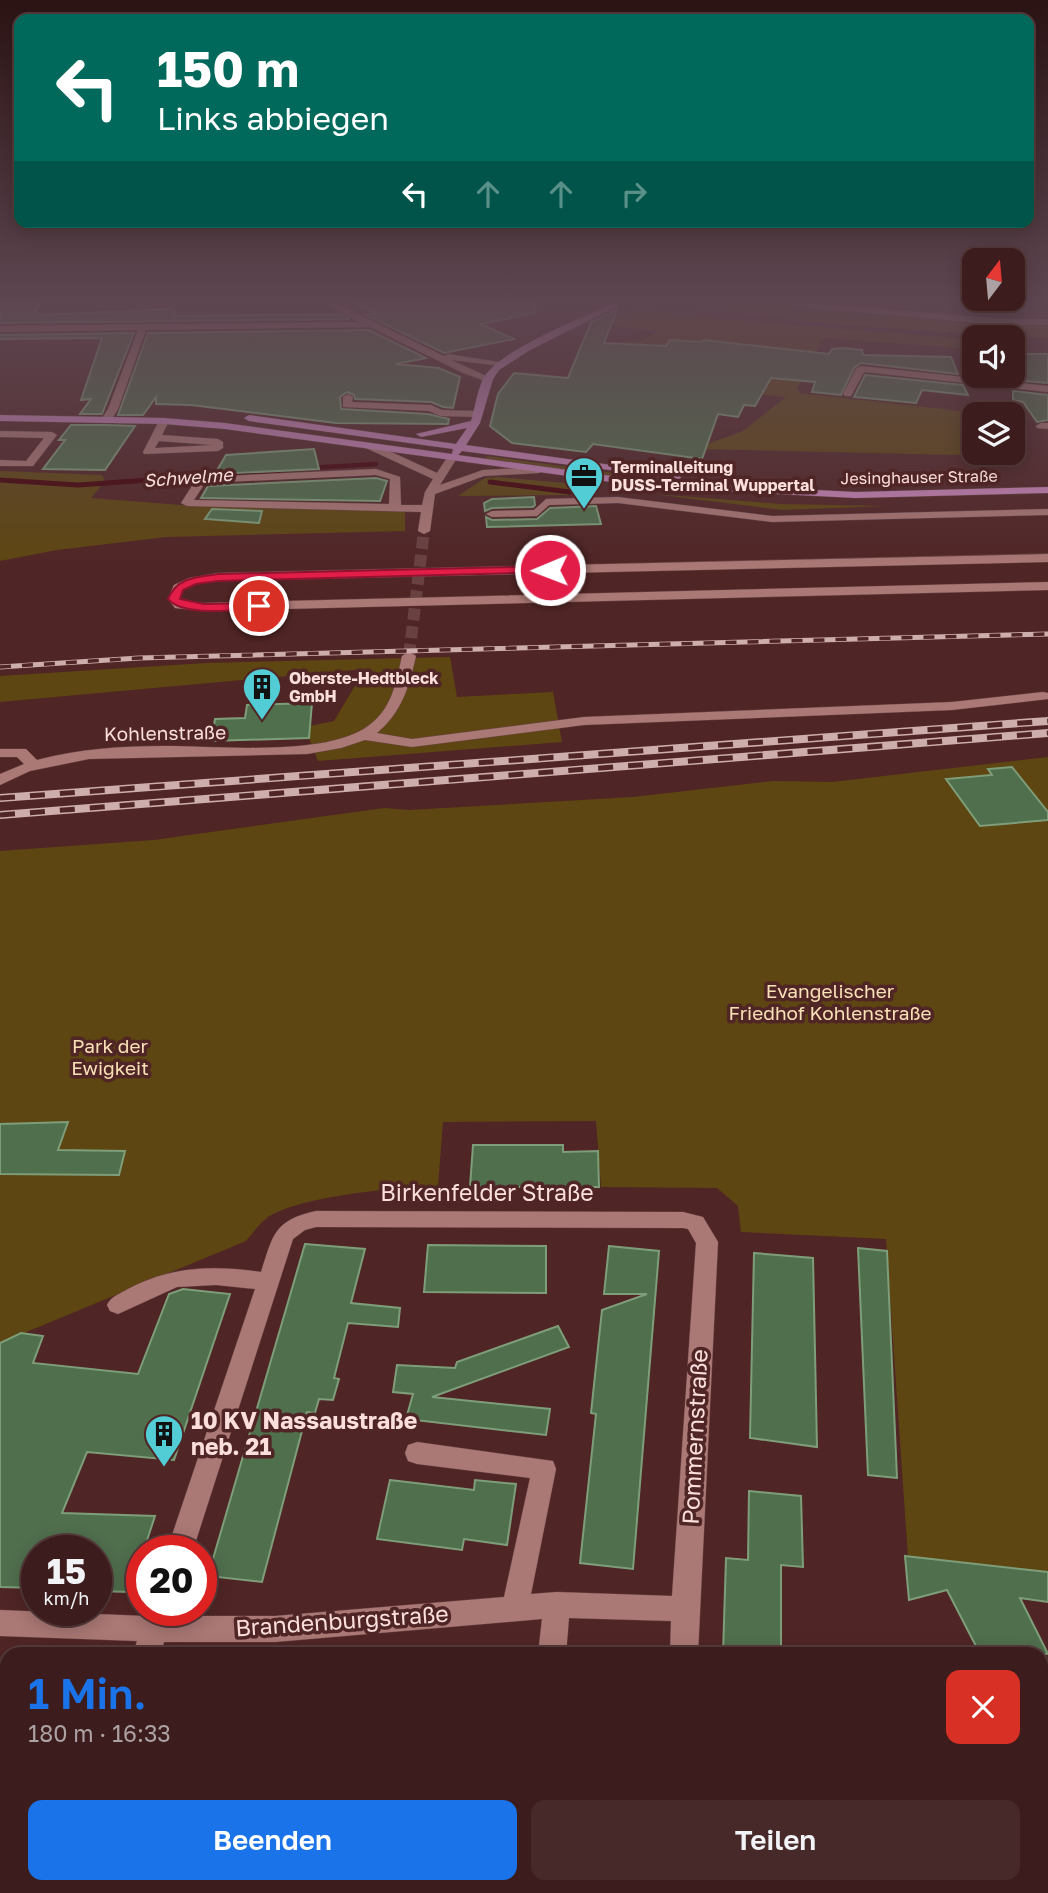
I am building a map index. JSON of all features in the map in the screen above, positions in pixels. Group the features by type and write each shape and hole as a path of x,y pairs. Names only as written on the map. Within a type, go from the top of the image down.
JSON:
{"main road":[{"path":"452,458 476,418 484,391"},
{"path":"0,410 109,416"},
{"name":"Jesinghauser Straße","path":"109,416 370,446 655,485 856,495 1048,490"},
{"path":"0,418 249,418 389,436 436,433 476,418"},
{"path":"476,418 483,436"},
{"name":"Jesinghauser Straße","path":"389,436 650,472 706,486"},
{"path":"494,442 536,456"}],"street":[{"path":"109,416 118,391"},
{"path":"348,397 346,405 431,408 440,413 476,418"},
{"path":"155,438 218,442 218,448 148,452 155,438 164,421"},
{"path":"0,434 52,435 29,464 0,463"},
{"path":"370,446 438,477"},
{"path":"424,531 430,492 452,458"},
{"path":"430,492 483,473 539,470"},
{"path":"395,508 395,477 376,472 201,480 187,503 428,509"},
{"path":"492,514 537,513 546,502 618,500 772,519 1048,512"},
{"path":"1048,558 218,577 193,581 178,589 174,599 179,604 204,607 1048,586"},
{"name":"Kohlenstraße","path":"0,780 33,765 92,754 301,750 332,744 361,734 383,722 393,709 402,689 408,656"},
{"path":"361,734 412,743 583,721 952,706 1044,696"},
{"path":"0,753 21,751 33,765"},
{"name":"Birkenfelder Straße","path":"269,1282 284,1235 298,1223 316,1220 662,1218 695,1223"},
{"name":"Pommernstraße","path":"684,1647 684,1609 707,1242 695,1223"},
{"path":"118,1305 162,1283 187,1276 211,1275 269,1282 185,1535"},
{"path":"417,1453 544,1469 515,1609"},
{"path":"553,1647 557,1605"},
{"name":"Brandenburgstraße","path":"0,1623 153,1631 275,1629 557,1605 684,1609"}],"green space":[{"path":"734,391 798,391 962,411 962,455 694,449 743,431 786,397"},
{"path":"487,456 689,484 643,481 484,460"},
{"path":"0,471 102,475 105,481 91,498 194,506 405,511 405,531 166,537 57,550 0,561"},
{"path":"485,478 578,484 568,495 458,496"},
{"path":"653,494 782,504 887,506 782,510"},
{"path":"450,657 457,697 553,692 562,742 318,761 309,738 310,726 334,721 365,669 0,702 0,676 206,663"},
{"name":"Evangelischer Friedhof Kohlenstraße","path":"1048,757 1048,1573 908,1557 886,1239 741,1232 738,1206 717,1188 601,1187 596,1121 443,1122 438,1186 350,1194 303,1203 283,1210 268,1217 246,1241 0,1343 0,851 154,840 384,808 409,810 633,797 773,781 832,782"}],"building":[{"path":"84,391 111,391 102,414 80,414 91,399 81,400"},
{"path":"127,391 457,391 453,408 431,402 355,399 354,395 347,392 340,397 341,409 428,414 449,419 448,424 336,423 191,405 156,404 156,397 143,415 118,415"},
{"path":"500,391 763,391 755,406 744,405 738,417 718,414 702,459 593,444 586,452 512,443 490,426"},
{"path":"812,391 843,391 841,395"},
{"path":"857,391 921,391 916,403 854,397"},
{"path":"934,391 966,391 968,395"},
{"path":"1013,391 1048,395 1048,420 1037,422 1023,402 1013,400"},
{"path":"71,425 135,426 105,470 43,469 65,440 59,440"},
{"path":"314,449 319,469 215,474 226,455"},
{"path":"376,478 387,481 380,501 201,498 208,486"},
{"path":"534,497 533,507 492,508 485,511 484,503 492,499"},
{"path":"596,506 601,524 487,527 486,517 492,520 537,519 550,508"},
{"path":"212,509 262,511 259,523 205,519"},
{"name":"Oberste-Hedtbleck GmbH","path":"312,703 309,738 211,741 215,719 245,718 247,705"},
{"path":"1012,767 1048,812 1048,820 980,826 946,779 992,775 988,769"},
{"path":"68,1122 58,1150 125,1151 119,1175 0,1174 0,1124"},
{"path":"473,1145 563,1145 563,1152 598,1151 599,1187 470,1187"},
{"path":"305,1244 365,1249 351,1303 400,1308 398,1327 348,1323 334,1378 339,1379 333,1400 319,1399 315,1413 307,1412 262,1582 217,1577 217,1545"},
{"path":"428,1245 546,1246 546,1293 424,1292"},
{"path":"609,1246 659,1251 633,1569 580,1563 596,1414 591,1413 602,1310 647,1294 604,1294"},
{"path":"858,1248 887,1251 897,1478 868,1475"},
{"path":"754,1253 813,1258 817,1447 750,1438"},
{"path":"183,1289 230,1294 174,1460 87,1452 62,1513 155,1516 149,1535 126,1535 126,1592 112,1591 112,1535 21,1535 21,1588 0,1587 0,1343 21,1333 43,1336 33,1363 138,1374 169,1294"},
{"path":"558,1326 569,1347 432,1397 550,1409 546,1435 406,1419 413,1394 393,1392 397,1365 455,1368 457,1362"},
{"path":"390,1480 474,1490 475,1480 516,1484 507,1545 464,1539 462,1550 377,1539"},
{"path":"749,1491 801,1496 803,1567 781,1565 781,1647 723,1647 726,1558 748,1560"},
{"path":"905,1556 1048,1572 1048,1602 1020,1598 1044,1647 976,1647 947,1590 909,1600"}],"waterway":[{"name":"Schwelme","path":"309,468 376,464"},
{"name":"Schwelme","path":"167,479 279,471"},
{"name":"Schwelme","path":"0,480 78,485 192,477"},
{"name":"Schwelme","path":"490,482 570,492"}],"tunnel":[{"path":"409,656 424,531"}],"railway":[{"path":"0,667 139,658 1048,634"},
{"path":"0,798 1048,721"},
{"path":"0,815 1048,733"}],"place":[{"name":"Terminalleitung DUSS-Terminal Wuppertal","path":"584,510"},
{"name":"Oberste-Hedtbleck GmbH","path":"262,721"},
{"name":"10 KV Nassaustraße neb. 21","path":"164,1468"}],"route":[{"path":"259,606 204,607 179,604 174,599 178,589 193,581 218,577 550,570"}],"park label":[{"name":"Park der Ewigkeit","path":"110,1057"}]}
